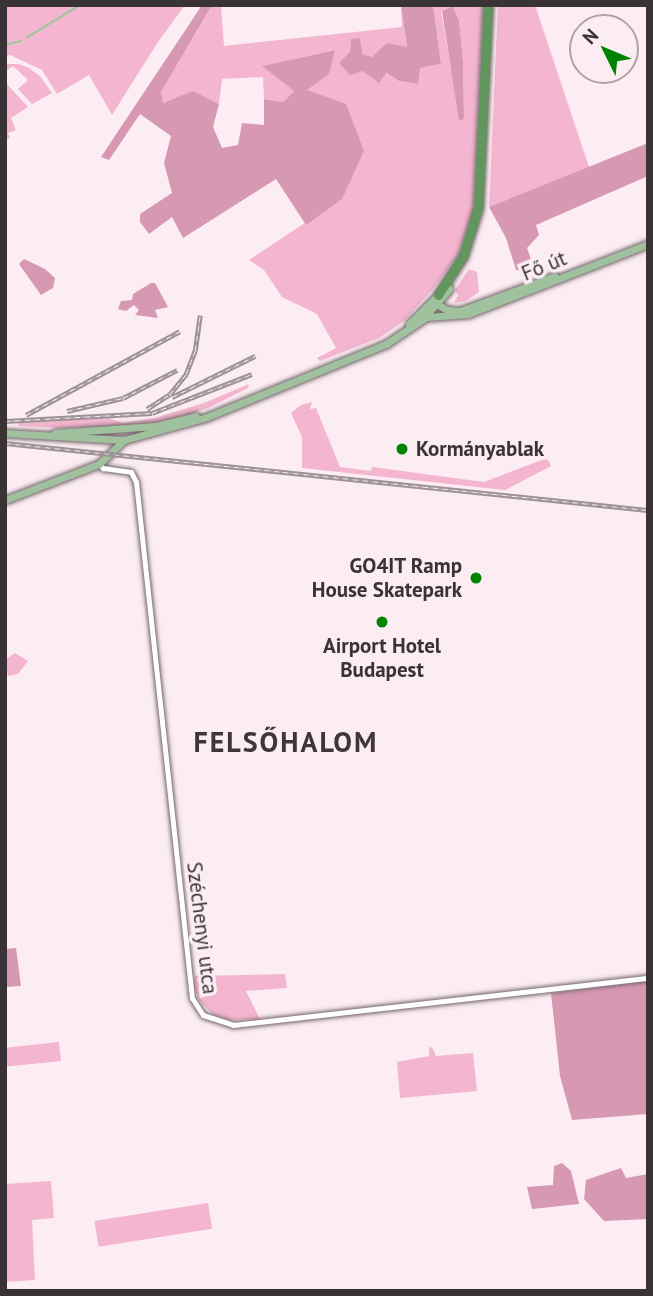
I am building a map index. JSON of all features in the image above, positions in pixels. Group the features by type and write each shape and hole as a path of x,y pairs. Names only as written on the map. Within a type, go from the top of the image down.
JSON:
{"highway":[{"path":"449,289 473,245 482,210 490,5"},
{"path":"435,303 463,256 478,208 490,5"}],"main road":[{"name":"Fő út","path":"452,314 468,314 648,244"},
{"path":"5,431 95,440 134,439 225,409 334,366 386,344 423,319 436,314 452,314 546,278 584,268"},
{"path":"539,287 546,278"},
{"path":"423,319 449,289"},
{"path":"449,289 446,303 452,314"},
{"path":"435,303 440,312 452,314"},
{"path":"334,366 387,339 435,303"},
{"path":"5,431 60,433 142,428 225,409"},
{"path":"115,451 124,440 142,428"},
{"path":"5,500 99,464 134,439"},
{"path":"95,440 111,444 115,451"}],"street":[{"name":"Széchenyi utca","path":"99,464 103,468 131,472 136,482 192,998 202,1015 233,1025 648,978"}],"shaded area":[{"path":"5,5 185,5 112,115 89,75 57,94 42,70 10,55 5,56"},
{"path":"202,5 212,5 161,92 163,103 193,91 219,104 213,127 222,148 238,145 242,123 264,125 264,99 283,102 294,91 262,66 335,50 329,74 307,90 346,104 364,151 342,199 306,225 276,179 183,238 172,217 149,234 140,222 140,214 172,193 164,163 171,136 140,114 109,160 101,157"},
{"path":"212,5 221,5 224,46 402,27 401,5 407,47 395,46 372,57 361,54 351,40 350,52 363,71 385,73 399,81 417,84 419,68 441,64 433,5 483,5 473,211 457,256 433,289 404,321 379,338 320,361 317,358 336,348 317,314 282,297 264,270 249,260 341,199 306,90 334,50 263,66 294,91 283,102 264,99 263,77 222,79 219,104 193,92 162,103 161,92","holes":["452,6 459,20 464,119 460,121 441,11"]},
{"path":"401,5 433,5 441,64 420,68 418,84 399,81 386,73 379,83 363,71 350,75 339,63 350,52 351,39 360,38 362,54 372,57 387,43 407,47"},
{"path":"498,5 535,5 589,167 489,207"},
{"path":"452,6 459,20 463,61 464,119 459,121 442,11"},
{"path":"5,64 19,64 29,68 40,76 52,93 32,104 18,89 28,80 13,66 5,72"},
{"path":"5,82 28,107 11,118 16,130 8,133 10,138 5,140"},
{"path":"648,143 648,176 536,225 539,235 527,248 536,273 516,270 506,238 489,207"},
{"path":"24,259 45,269 55,278 53,288 41,295 19,264"},
{"path":"469,269 477,272 479,292 466,301 454,303 458,295 455,290"},
{"path":"155,283 168,307 155,310 158,318 135,315 139,310 134,305 126,311 118,309 121,301 132,300 133,294"},
{"path":"249,384 248,388 208,408 171,421 117,427 57,428 19,426 18,422 109,418 123,423 154,418 204,403"},
{"path":"312,402 310,409 316,408 340,467 371,471 372,467 484,482 547,458 551,466 505,490 302,468 302,437 291,413 301,405"},
{"path":"15,653 28,661 18,674 8,676 5,660"},
{"path":"16,948 21,986 5,987 5,949"},
{"path":"285,974 287,988 246,991 260,1019 229,1020 215,1016 199,1001 194,986 195,976"},
{"path":"648,981 648,1114 572,1120 560,1076 551,993"},
{"path":"59,1042 61,1061 7,1067 5,1048"},
{"path":"432,1047 436,1056 473,1053 477,1091 400,1098 397,1062 429,1056 429,1048"},
{"path":"562,1163 571,1171 579,1204 532,1209 527,1187 553,1185 554,1166"},
{"path":"621,1168 626,1178 648,1174 648,1219 604,1221 584,1199 586,1180"},
{"path":"51,1181 54,1218 32,1220 35,1280 5,1282 5,1184"},
{"path":"208,1203 212,1229 98,1247 94,1221"}],"waterway":[{"path":"26,38 80,5"},
{"path":"5,45 21,41"}],"railway":[{"path":"147,409 170,394 186,374 195,351 200,315"},
{"path":"26,415 180,331"},
{"path":"172,397 255,356"},
{"path":"67,411 123,398 177,370"},
{"path":"5,421 152,413 252,374"},
{"path":"5,443 648,510"}],"place":[{"name":"Kormányablak","path":"402,449"},
{"name":"GO4IT Ramp House Skatepark","path":"476,578"},
{"name":"Airport Hotel Budapest","path":"382,622"}],"district":[{"name":"FELSŐHALOM","path":"286,742"}]}
